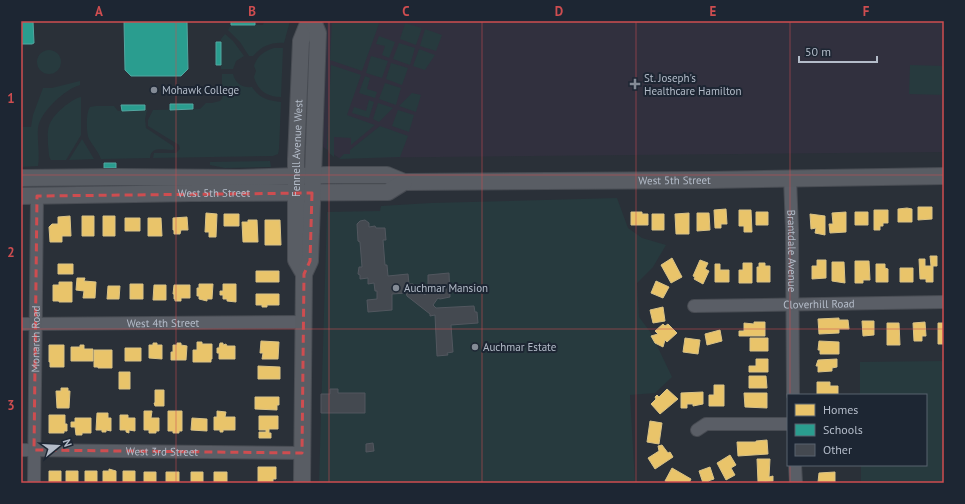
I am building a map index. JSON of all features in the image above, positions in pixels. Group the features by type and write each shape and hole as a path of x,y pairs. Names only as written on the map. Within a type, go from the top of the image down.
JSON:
{"main road":[{"name":"Fennell Avenue West","path":"304,274 296,260 296,159 301,41 309,21"},
{"name":"Fennell Avenue West","path":"302,483 304,274 310,261 318,33 313,21"},
{"name":"West 5th Street","path":"21,178 387,175 404,182 944,176"},
{"name":"West 5th Street","path":"21,196 388,192 404,182"}],"street":[{"name":"Brantdale Avenue","path":"790,178 792,230 793,394"},
{"name":"Monarch Road","path":"34,483 37,196"},
{"name":"Cloverhill Road","path":"694,306 944,302"},
{"name":"West 4th Street","path":"21,324 304,322"},
{"path":"697,430 706,424 787,424"},
{"name":"West 3rd Street","path":"21,450 302,453"},
{"path":"795,466 796,483"}],"highlighted area":[{"path":"312,193 310,261 304,274 302,453 34,450 37,196"}],"shaded area":[{"name":"St. Joseph's Healthcare Hamilton","path":"327,21 944,21 944,152 339,158 323,147"}],"green space":[{"path":"264,21 290,21 284,43 267,45 253,56 249,56 240,42 228,30 231,25 263,25"},
{"path":"332,21 380,21 362,71 330,60"},
{"path":"405,23 422,28 416,45 400,39"},
{"path":"425,29 442,35 436,51 420,46"},
{"path":"225,34 233,41 244,56 236,61 233,69 221,69 221,39"},
{"path":"379,36 395,42 389,58 382,55 385,46 376,44"},
{"path":"399,43 415,48 410,65 393,59"},
{"path":"274,48 283,48 281,97 271,96 264,92 258,86 254,77 256,71 254,66 257,59 264,52"},
{"path":"419,49 435,55 425,70 413,66"},
{"path":"49,50 54,51 60,57 60,67 54,73 49,74 44,73 38,67 37,62 38,57 44,51"},
{"path":"371,56 388,61 382,78 366,73"},
{"path":"391,63 408,68 402,85 386,79"},
{"path":"331,65 361,75 347,115 375,125 351,145 351,138 334,137 334,157 329,153 327,147"},
{"path":"910,65 944,66 944,95 909,94"},
{"path":"222,74 233,74 235,80 245,87 252,87 264,98 281,102 278,154 273,156 153,158 154,153 176,153 180,149 179,145 148,126 148,120 153,110 200,109 206,103 220,101 223,94 220,87 222,85"},
{"path":"365,76 370,78 367,89 377,92 375,98 359,93"},
{"path":"80,81 80,85 67,91 48,108 43,115 38,128 38,166 21,167 21,127 31,127 33,115 43,88 52,88"},
{"path":"385,83 401,88 396,105 379,99"},
{"path":"412,93 421,95 416,112 399,106"},
{"path":"81,97 81,135 66,160 51,160 48,145 48,128 54,117 62,108"},
{"path":"369,100 374,102 369,118 352,113 354,107 366,111"},
{"path":"378,103 393,108 379,122 373,119"},
{"path":"114,106 118,111 147,110 145,119 146,128 173,146 174,149 155,150 151,154 150,158 101,159 89,139 87,132 87,118 90,107"},
{"path":"398,110 414,115 409,132 392,126"},
{"path":"380,126 408,136 400,157 339,159 344,154 350,154 350,150"},
{"path":"82,139 94,159 69,160"},
{"path":"270,161 271,167 225,168 210,165 210,162"},
{"name":"Auchmar Estate","path":"617,198 628,228 642,238 666,245 653,267 637,283 639,317 651,333 672,377 655,393 630,395 635,483 319,483 327,212 380,211 381,206 431,203"},
{"path":"944,361 944,483 861,483 861,466 927,466 927,394 860,394 860,362"}],"building: Homes":[{"path":"918,207 932,207 932,219 918,220"},
{"path":"726,209 727,224 721,224 721,228 715,228 714,210"},
{"path":"898,209 912,209 912,222 898,222"},
{"path":"739,210 751,210 752,232 744,232 744,226 739,226"},
{"path":"874,210 888,210 888,223 883,223 883,226 880,226 880,230 874,230"},
{"path":"631,212 642,212 642,214 648,214 648,225 631,225"},
{"path":"756,212 768,212 768,225 756,225"},
{"path":"846,212 846,232 830,233 829,224 833,224 832,213"},
{"path":"855,212 868,212 868,225 855,225"},
{"path":"206,213 217,214 216,237 209,237 209,232 205,232"},
{"path":"689,213 689,234 676,234 675,214"},
{"path":"697,213 709,213 710,230 697,231"},
{"path":"224,214 239,214 239,226 224,226"},
{"path":"652,214 664,214 664,230 652,230"},
{"path":"810,214 825,216 825,235 815,233 816,228 811,229"},
{"path":"70,216 71,236 62,236 62,242 50,242 49,227 52,224 58,224 58,217"},
{"path":"82,216 94,216 94,236 82,236"},
{"path":"103,216 115,216 115,236 103,236"},
{"path":"187,217 188,230 181,230 180,234 174,234 173,218"},
{"path":"125,218 140,218 140,231 125,231"},
{"path":"148,218 161,218 162,236 148,236"},
{"path":"248,220 257,220 258,242 243,242 242,222 248,222"},
{"path":"265,220 280,220 281,245 265,245"},
{"path":"930,256 937,256 937,266 933,266 933,282 926,282 926,279 920,279 919,259 925,259 925,266 931,266"},
{"path":"672,258 682,277 671,283 661,265"},
{"path":"700,260 708,263 705,269 709,271 703,284 694,279 695,277 693,276"},
{"path":"817,260 826,260 826,278 812,279 812,266 817,266"},
{"path":"855,261 869,261 870,280 863,280 863,283 855,283"},
{"path":"832,262 844,262 845,283 832,281"},
{"path":"743,263 752,263 752,283 739,283 739,270 743,270"},
{"path":"759,263 765,263 765,266 770,266 770,282 757,282 757,267 759,267"},
{"path":"58,264 73,264 73,274 58,274"},
{"path":"715,264 720,264 720,270 729,270 729,282 715,282"},
{"path":"876,264 885,264 885,268 888,269 888,282 876,282"},
{"path":"900,268 913,268 913,282 900,282"},
{"path":"256,271 279,271 279,282 256,282"},
{"path":"77,278 85,278 84,281 96,282 95,298 83,298 84,291 76,290"},
{"path":"656,281 669,287 663,298 651,293"},
{"path":"59,282 72,282 72,302 53,301 53,285 59,285"},
{"path":"130,284 143,284 143,299 130,299"},
{"path":"199,284 213,284 212,299 207,299 207,301 199,299 199,296 197,296 197,288 199,288"},
{"path":"223,284 236,284 236,302 227,301 227,299 223,299 223,295 220,295 220,291 223,291"},
{"path":"154,285 166,285 166,300 153,300"},
{"path":"174,285 190,285 190,298 181,298 181,301 175,301 173,294"},
{"path":"108,286 120,286 119,299 107,299"},
{"path":"256,294 279,294 279,305 267,305 267,307 262,307 262,305 256,305"},
{"path":"663,307 665,321 653,323 650,310"},
{"path":"839,318 839,320 848,320 849,329 839,329 839,333 819,334 818,319"},
{"path":"862,321 874,321 874,335 863,336"},
{"path":"754,322 765,322 765,336 739,336 739,331 744,331 744,323 754,324"},
{"path":"925,322 926,336 922,336 922,341 914,341 913,323"},
{"path":"887,323 899,323 900,345 887,345"},
{"path":"938,323 944,323 944,344 938,344"},
{"path":"663,324 665,326 668,324 677,333 667,342 665,340 663,347 655,343 651,336 658,334 655,331"},
{"path":"720,330 722,341 707,345 705,334"},
{"path":"685,338 700,340 698,354 683,352"},
{"path":"750,338 768,338 768,351 750,351"},
{"path":"261,341 279,342 278,359 262,359 263,353 260,353"},
{"path":"819,341 839,342 839,354 820,354 820,350 818,350"},
{"path":"197,342 202,342 202,344 212,344 211,362 193,362 193,350 197,350"},
{"path":"153,343 162,345 162,359 149,358 149,345 153,345"},
{"path":"177,343 187,346 186,360 171,360 173,345 177,345"},
{"path":"220,343 223,343 223,345 226,344 227,346 235,346 235,359 219,359 217,348 219,348"},
{"path":"49,345 64,345 64,367 50,367"},
{"path":"80,345 84,345 84,349 93,349 93,361 71,361 71,347 80,347"},
{"path":"125,348 141,348 141,361 125,361"},
{"path":"94,350 112,350 112,368 94,367"},
{"path":"756,359 768,359 768,372 749,372 749,366 756,366"},
{"path":"837,359 837,367 832,368 832,371 818,372 818,366 816,366 818,360"},
{"path":"258,366 280,367 280,379 258,379"},
{"path":"119,372 130,372 130,389 119,389"},
{"path":"749,376 766,376 767,388 749,388"},
{"path":"817,382 830,382 830,386 838,386 838,394 817,394"},
{"path":"714,385 724,385 724,406 709,406 709,395 714,395"},
{"path":"61,388 68,388 68,391 70,391 69,408 57,408 56,391 61,391"},
{"path":"667,389 678,399 660,414 651,404 656,399 655,397 657,395 659,397"},
{"path":"155,390 164,390 164,406 155,406"},
{"path":"703,392 703,404 693,406 693,404 687,404 687,408 681,408 681,393"},
{"path":"744,393 767,393 767,408 745,407"},
{"path":"255,397 279,397 279,405 277,405 277,410 255,409"},
{"path":"144,411 152,411 151,418 159,418 159,431 156,431 156,433 149,433 149,430 144,430"},
{"path":"168,411 182,411 182,431 179,431 179,433 168,431"},
{"path":"217,411 226,412 225,417 235,417 235,430 223,430 223,432 220,432 220,430 214,430 214,417 217,417"},
{"path":"97,413 108,413 108,418 111,418 111,431 106,430 106,432 102,432 102,430 96,430"},
{"path":"49,415 65,415 67,431 64,431 64,433 49,433"},
{"path":"120,415 128,415 128,418 135,418 135,431 129,430 129,433 126,432 126,430 120,430"},
{"path":"259,416 278,416 278,429 269,429 271,438 259,438 259,432 266,432 266,430 259,430"},
{"path":"75,418 91,418 91,433 76,435 75,427 71,427 71,422 75,422"},
{"path":"192,418 207,419 207,431 191,430"},
{"path":"650,421 662,423 659,444 647,442"},
{"path":"767,440 768,454 738,456 737,442 756,442"},
{"path":"662,445 673,457 655,469 648,458 659,451 658,446"},
{"path":"730,455 736,465 731,468 735,475 726,480 717,463"},
{"path":"757,459 770,459 769,477 773,476 773,481 758,482"},
{"path":"258,467 276,467 276,479 273,479 273,483 258,483"},
{"path":"710,467 714,479 708,481 709,483 703,483 699,471"},
{"path":"672,468 691,479 689,483 670,483 665,481"},
{"path":"109,469 116,471 116,483 103,483 103,471 109,471"},
{"path":"49,471 61,471 61,483 49,483"},
{"path":"66,471 78,471 78,483 66,483"},
{"path":"85,471 97,471 97,483 85,483"},
{"path":"123,471 135,471 135,483 123,483"},
{"path":"144,472 156,472 156,483 144,483"},
{"path":"166,472 179,472 179,483 166,483"},
{"path":"191,472 203,472 203,483 191,483"},
{"path":"214,472 227,472 227,483 214,483"},
{"path":"835,472 835,483 818,482 819,473"}],"building: Schools":[{"path":"21,21 33,21 34,43 21,44"},
{"path":"124,21 187,21 188,69 181,76 131,76 125,70"},
{"path":"231,21 255,21 255,25 231,25"},
{"path":"216,42 221,42 221,65 216,65"},
{"path":"170,104 193,104 193,109 170,110"},
{"path":"121,105 145,105 145,110 122,111"},
{"path":"104,163 116,163 116,168 104,168"}],"building: Other":[{"name":"Auchmar Mansion","path":"365,220 369,223 369,227 375,226 376,228 385,228 386,240 383,240 385,265 387,265 388,276 408,274 409,284 413,284 425,295 430,289 428,287 428,275 449,273 450,297 438,298 433,305 436,308 474,306 475,312 477,312 478,323 451,325 453,352 447,353 448,355 437,356 435,315 430,316 430,314 407,296 406,293 392,294 392,310 368,312 367,300 377,299 377,291 375,291 374,283 368,284 368,278 360,279 360,275 358,274 359,267 362,267 357,224 360,221"},
{"path":"330,389 338,389 338,393 365,393 365,413 321,413 321,394 330,394"},
{"path":"373,443 374,451 366,452 366,444"}],"place":[{"name":"St. Joseph's Healthcare Hamilton","path":"635,84"},
{"name":"Mohawk College","path":"154,90"},
{"name":"Auchmar Mansion","path":"396,288"},
{"name":"Auchmar Estate","path":"475,347"}]}
